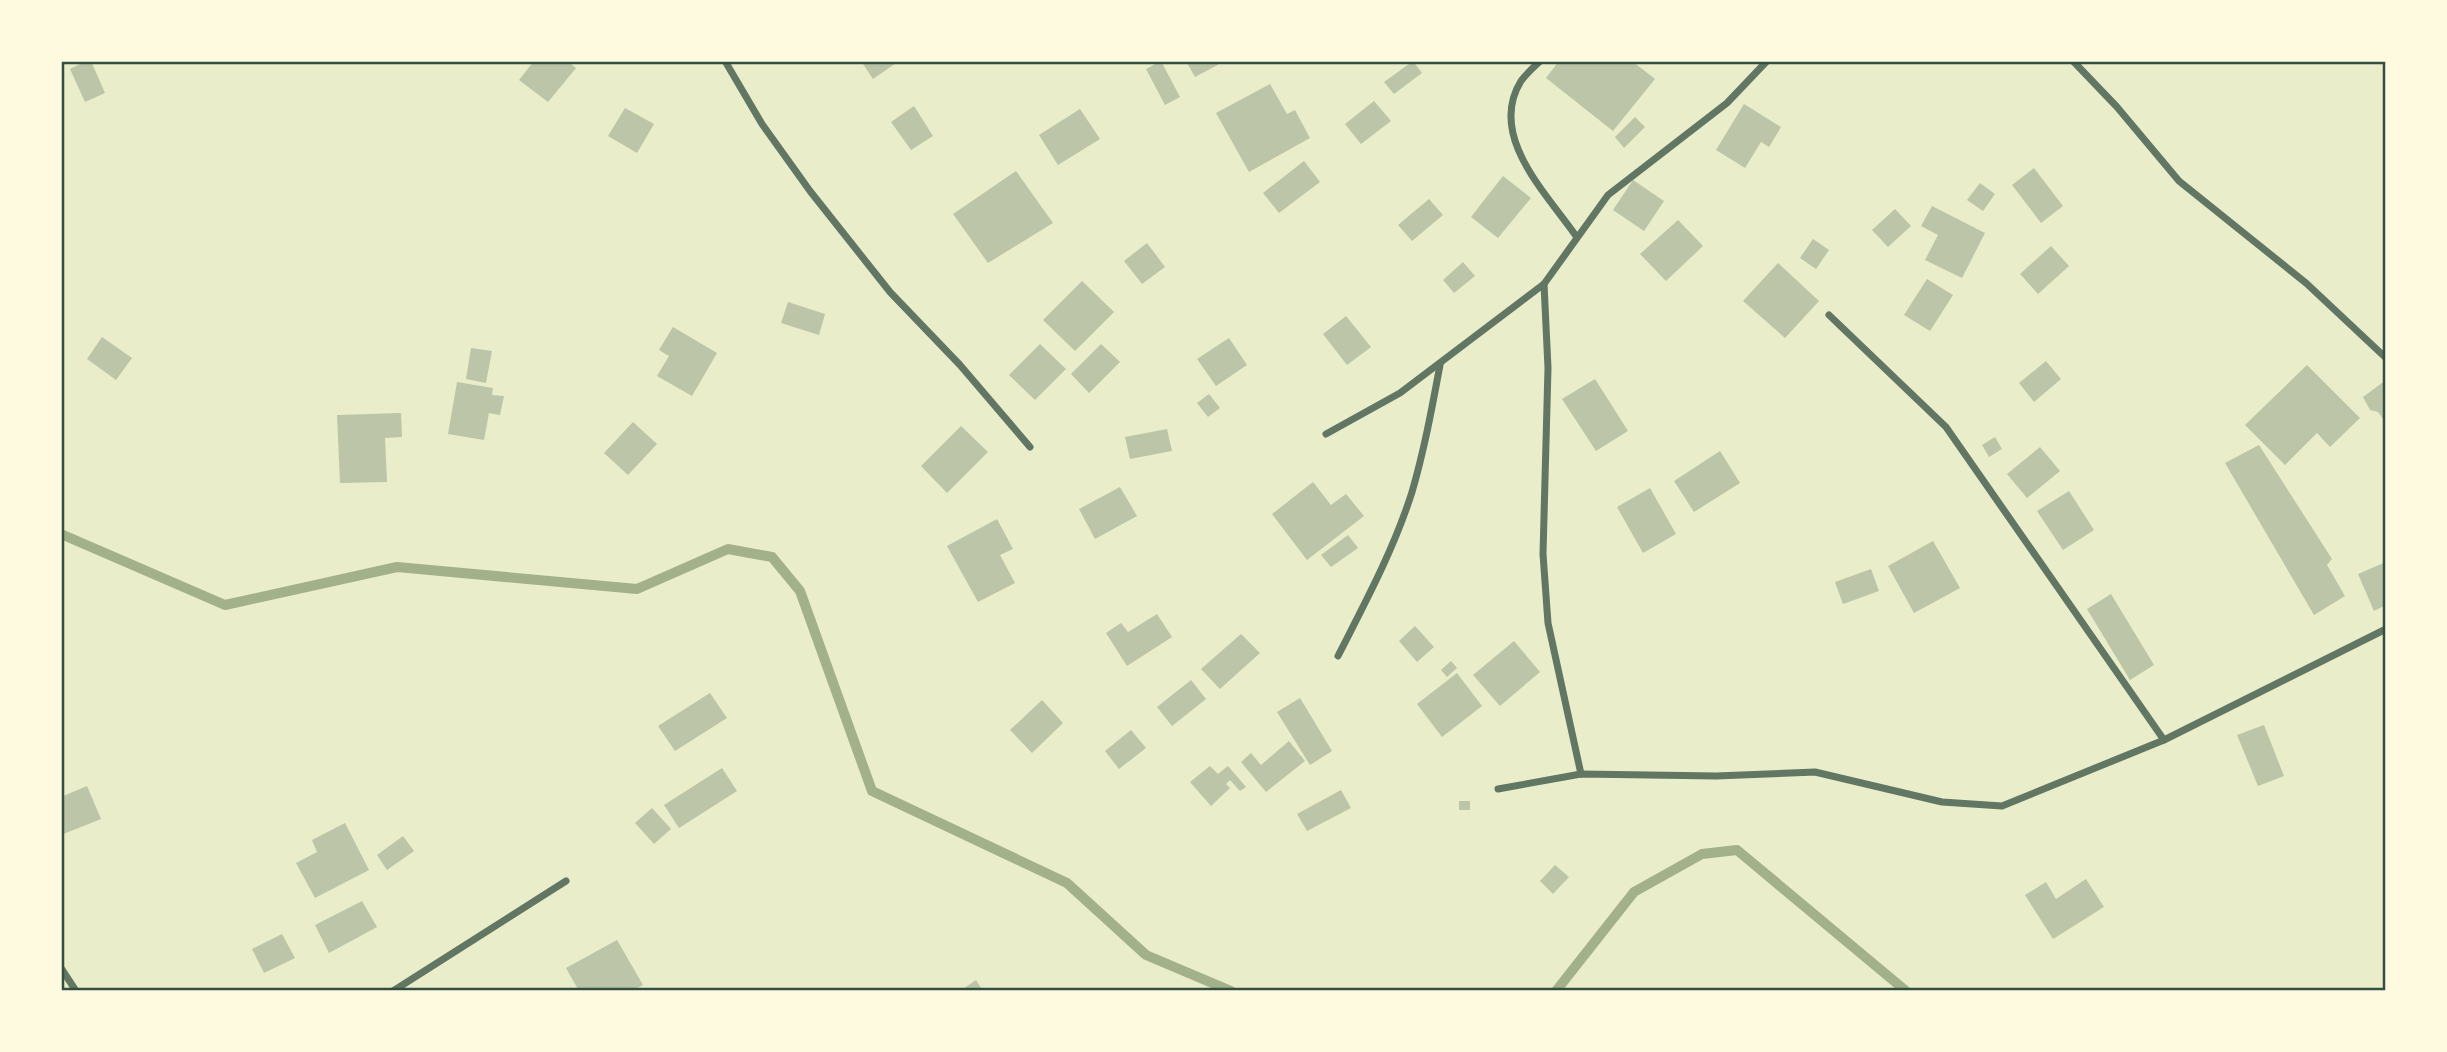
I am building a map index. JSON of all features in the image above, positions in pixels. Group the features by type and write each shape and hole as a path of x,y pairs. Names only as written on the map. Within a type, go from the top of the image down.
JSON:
{"street":[{"path":"725,61 762,124 810,191 890,292 960,365 1030,447"},
{"path":"1540,61 1521,82 1509,118 1518,152 1576,236"},
{"path":"1326,434 1400,393 1544,284 1608,195 1727,103 1767,61"},
{"path":"2073,61 2117,107 2179,180 2306,283 2386,358"},
{"path":"1544,284 1548,368 1543,554 1548,623 1581,774"},
{"path":"1829,315 1946,427 2164,740"},
{"path":"1339,656 1376,583 1411,494 1429,430 1440,365"},
{"path":"1498,789 1581,774 1716,776 1815,772 1942,802 2002,806 2164,740 2386,629"},
{"path":"393,991 566,881"},
{"path":"61,968 76,991"}],"building":[{"path":"91,61 105,93 85,102 70,69"},
{"path":"534,61 567,61 576,68 548,102 519,80"},
{"path":"861,61 899,61 873,79"},
{"path":"1161,61 1180,97 1165,105 1146,69"},
{"path":"1186,61 1225,61 1195,77"},
{"path":"1413,61 1422,73 1394,94 1384,82"},
{"path":"1559,61 1632,61 1655,79 1613,131 1546,78"},
{"path":"1270,84 1287,114 1295,110 1310,138 1249,172 1216,113"},
{"path":"1374,101 1391,121 1361,144 1345,124"},
{"path":"1744,104 1781,127 1769,147 1761,142 1745,168 1716,150"},
{"path":"914,106 933,136 911,150 891,122"},
{"path":"625,108 654,124 637,153 608,136"},
{"path":"1080,109 1100,139 1058,165 1039,135"},
{"path":"1635,117 1645,127 1624,148 1615,137"},
{"path":"1304,161 1320,182 1279,213 1263,193"},
{"path":"2034,168 2063,206 2041,223 2012,185"},
{"path":"1016,171 1053,223 988,263 953,214"},
{"path":"1503,176 1531,198 1498,238 1471,217"},
{"path":"1633,180 1664,201 1644,231 1613,210"},
{"path":"1980,183 1995,194 1983,211 1967,200"},
{"path":"1429,199 1443,215 1412,241 1398,225"},
{"path":"1932,206 1985,233 1962,278 1925,260 1938,235 1921,226"},
{"path":"1895,209 1911,226 1888,247 1872,230"},
{"path":"1678,220 1703,246 1666,281 1640,254"},
{"path":"1813,239 1829,250 1816,269 1800,258"},
{"path":"1147,243 1165,267 1142,284 1124,261"},
{"path":"2051,246 2069,266 2038,294 2020,274"},
{"path":"1463,262 1475,276 1454,293 1443,280"},
{"path":"1778,263 1819,301 1785,338 1743,301"},
{"path":"1927,279 1953,295 1930,331 1904,315"},
{"path":"1082,281 1114,312 1075,351 1043,320"},
{"path":"788,302 825,314 819,335 781,323"},
{"path":"1346,316 1371,347 1347,365 1323,334"},
{"path":"673,327 717,353 692,396 657,376 669,356 659,350"},
{"path":"102,337 132,358 116,380 87,359"},
{"path":"1229,338 1247,365 1216,386 1197,359"},
{"path":"1040,344 1066,369 1035,400 1009,375"},
{"path":"1101,344 1120,362 1089,393 1071,374"},
{"path":"471,348 492,351 486,383 466,379"},
{"path":"2046,361 2061,379 2034,402 2019,383"},
{"path":"2307,365 2360,418 2330,447 2317,433 2285,465 2245,425"},
{"path":"1595,379 1628,431 1596,451 1562,399"},
{"path":"2386,380 2386,423 2378,412 2370,410 2363,397"},
{"path":"457,382 493,388 492,395 504,396 500,415 489,413 484,440 448,434"},
{"path":"1209,394 1220,408 1208,417 1197,403"},
{"path":"401,413 402,437 385,438 387,482 340,483 337,415"},
{"path":"633,422 657,444 628,475 604,453"},
{"path":"961,426 988,452 947,493 921,466"},
{"path":"1167,429 1172,451 1130,459 1125,437"},
{"path":"1995,437 2002,449 1989,457 1982,445"},
{"path":"2259,445 2332,559 2327,565 2345,596 2314,615 2225,463"},
{"path":"2040,447 2060,471 2027,498 2007,474"},
{"path":"1720,451 1740,483 1694,512 1674,481"},
{"path":"1313,482 1331,505 1346,494 1364,516 1307,560 1272,514"},
{"path":"1120,487 1137,516 1095,539 1079,509"},
{"path":"1650,488 1676,534 1643,553 1617,507"},
{"path":"2069,491 2094,530 2063,550 2037,511"},
{"path":"997,519 1013,549 1000,555 1015,583 978,602 947,546"},
{"path":"1348,535 1358,548 1331,567 1321,555"},
{"path":"1933,541 1960,588 1914,613 1888,566"},
{"path":"2386,562 2386,605 2374,611 2358,574"},
{"path":"1871,569 1879,591 1843,604 1835,582"},
{"path":"2111,594 2154,665 2130,680 2087,609"},
{"path":"1157,614 1172,637 1127,666 1106,633 1121,623 1128,632"},
{"path":"1415,626 1434,647 1417,662 1399,641"},
{"path":"1241,634 1260,653 1220,689 1201,669"},
{"path":"1514,641 1540,672 1500,706 1473,675"},
{"path":"1451,661 1457,668 1447,677 1441,670"},
{"path":"1457,673 1482,706 1442,737 1417,704"},
{"path":"1191,680 1206,699 1172,726 1157,707"},
{"path":"710,693 727,718 675,751 658,726"},
{"path":"1300,698 1332,751 1310,765 1277,712"},
{"path":"1042,700 1063,723 1032,753 1010,730"},
{"path":"2264,725 2284,776 2258,786 2237,735"},
{"path":"1131,730 1146,748 1119,769 1105,751"},
{"path":"1289,741 1305,761 1266,792 1241,762 1251,753 1261,765"},
{"path":"1210,766 1218,774 1228,766 1246,787 1240,791 1230,780 1226,784 1230,788 1211,806 1190,782"},
{"path":"722,768 737,791 679,828 664,805"},
{"path":"87,786 101,819 61,835 61,797"},
{"path":"1341,790 1351,808 1307,831 1297,814"},
{"path":"1459,801 1470,801 1470,810 1459,810"},
{"path":"652,808 671,829 654,844 635,823"},
{"path":"345,823 369,870 315,898 296,863 317,852 312,840"},
{"path":"403,836 414,851 387,870 377,855"},
{"path":"1555,865 1569,877 1553,894 1540,881"},
{"path":"2086,879 2104,907 2053,939 2025,895 2046,882 2056,899"},
{"path":"362,901 377,927 329,953 315,925"},
{"path":"282,934 295,958 264,973 252,949"},
{"path":"617,940 643,985 632,991 579,991 566,968"},
{"path":"976,980 983,991 960,991"}],"waterway":[{"path":"61,534 225,605 397,567 637,589 728,549 772,557 800,591 872,791 1067,883 1146,955 1231,991"},
{"path":"1556,991 1634,892 1702,854 1737,850 1906,991"}]}
